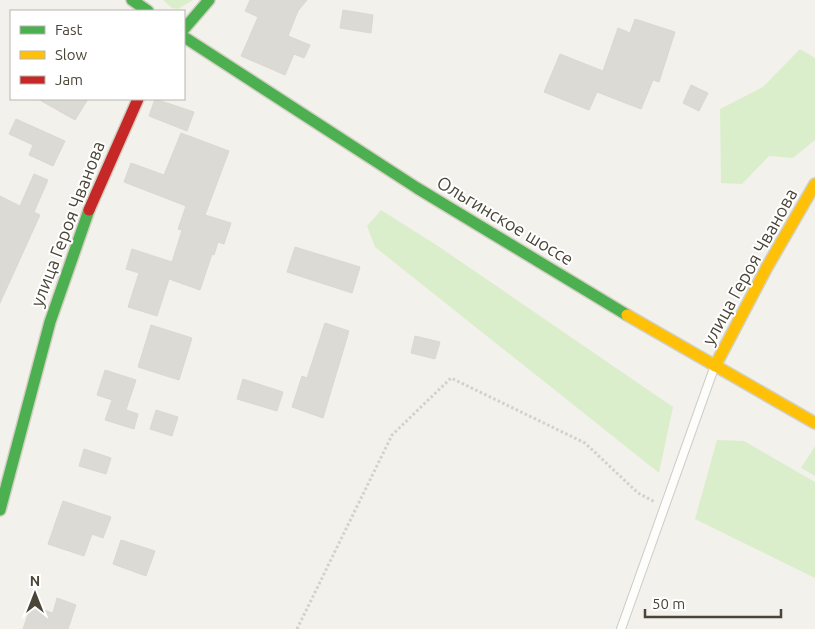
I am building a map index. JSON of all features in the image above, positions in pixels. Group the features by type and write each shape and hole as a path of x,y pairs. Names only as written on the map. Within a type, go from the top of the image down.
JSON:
{"main road":[{"path":"132,0 147,10"},
{"path":"185,28 209,0"},
{"name":"Ольгинское шоссе","path":"185,38 295,112 395,174 715,366 815,423"},
{"name":"улица Героя Чванова","path":"0,510 11,478 50,322 70,260 138,100"},
{"name":"улица Героя Чванова","path":"715,366 767,267 815,184"}],"lane":[{"path":"620,629 715,366"}],"path":[{"path":"297,629 392,435 451,378 585,443 638,493 664,507"}],"green space":[{"path":"163,0 193,0 178,9 172,8"},
{"path":"800,49 815,58 815,140 793,158 769,156 742,184 721,183 720,109 763,87"},
{"path":"381,210 438,246 673,407 659,473 375,247 367,226"},
{"path":"717,440 744,441 815,482 815,578 695,519"},
{"path":"815,446 815,476 801,468"}],"building":[{"path":"250,0 307,0 298,11 288,36 310,45 304,58 294,54 285,75 241,56 258,17 245,11"},
{"path":"343,10 373,15 371,33 340,28"},
{"path":"635,19 675,32 659,82 653,80 641,109 597,92 589,110 544,92 560,54 603,71 618,28 630,33"},
{"path":"691,85 708,93 699,111 683,103"},
{"path":"40,100 87,100 75,120"},
{"path":"155,100 194,112 187,131 149,116"},
{"path":"16,119 65,141 53,166 29,155 33,145 9,134"},
{"path":"181,133 229,151 205,215 231,223 224,244 218,242 214,255 212,254 200,290 169,279 157,316 128,307 139,273 126,269 132,249 172,262 182,230 178,229 186,206 124,182 131,163 164,175"},
{"path":"34,174 48,180 34,212 40,215 0,303 0,196 20,206"},
{"path":"295,247 360,267 352,293 287,272"},
{"path":"325,323 349,331 323,418 292,407 302,376 307,378"},
{"path":"151,325 192,338 179,380 138,367"},
{"path":"415,336 440,342 435,359 411,353"},
{"path":"105,370 136,380 126,410 138,414 134,429 105,420 112,400 97,395"},
{"path":"243,379 283,392 277,411 237,399"},
{"path":"156,410 178,417 172,436 150,429"},
{"path":"84,449 111,458 106,474 79,466"},
{"path":"63,501 111,517 103,538 92,534 84,556 48,544"},
{"path":"121,540 155,551 146,576 113,564"},
{"path":"57,598 76,605 68,629 23,629 31,606 53,613"}],"traffic: fast":[{"path":"132,0 147,10"},
{"path":"185,28 209,0"},
{"path":"185,38 417,188 627,315"},
{"path":"0,510 50,322 89,210"}],"traffic: slow":[{"path":"715,366 767,267 815,184"},
{"path":"627,315 815,423"}],"traffic: jam":[{"path":"89,210 138,100"}]}
